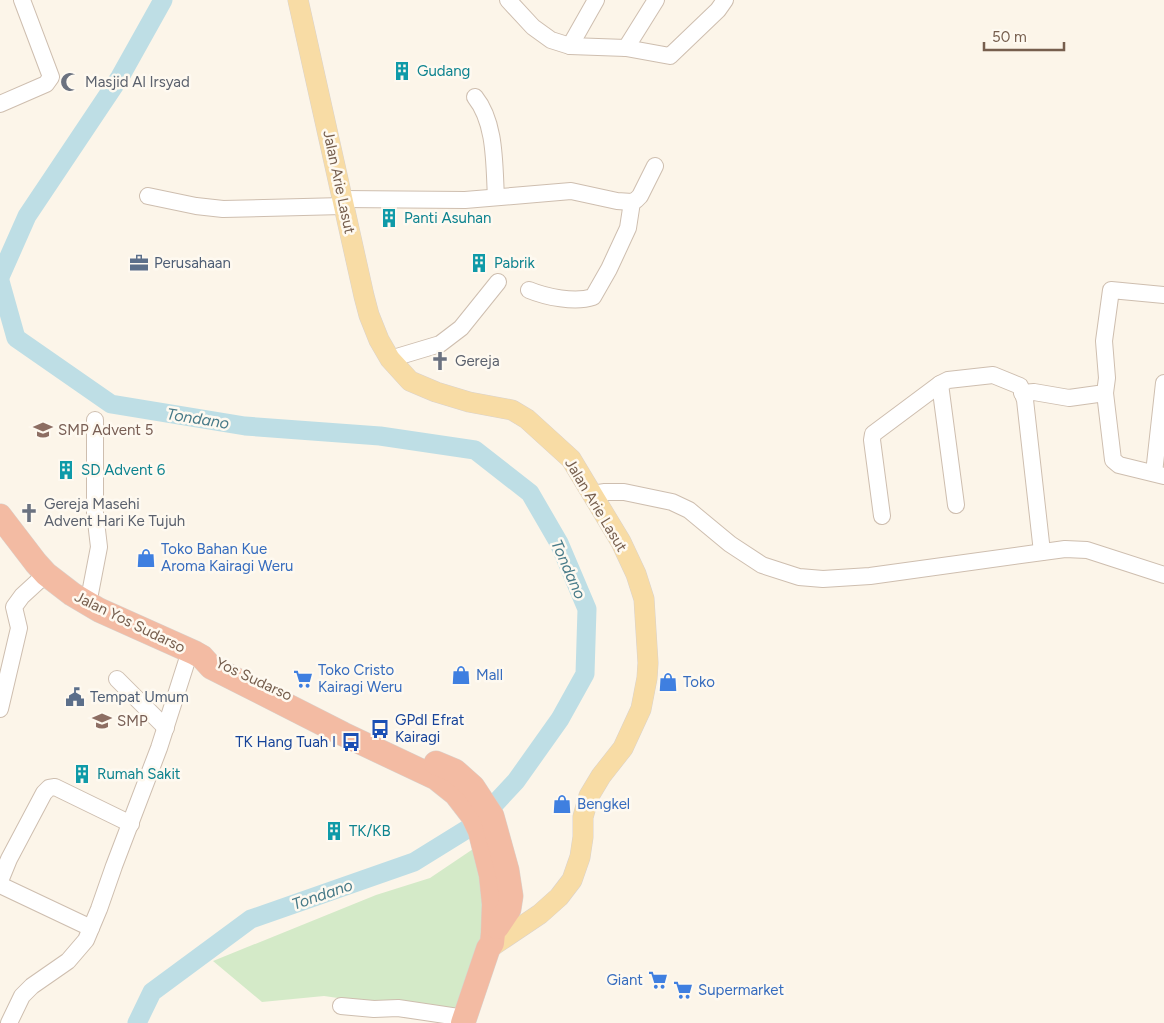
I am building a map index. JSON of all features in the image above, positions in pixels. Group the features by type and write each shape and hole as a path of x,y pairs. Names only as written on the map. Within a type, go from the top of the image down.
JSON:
{"highway":[{"name":"Jalan Yos Sudarso","path":"0,516 46,574 72,594 88,604 196,654"},
{"name":"Yos Sudarso","path":"196,654 211,668 343,734 464,790 473,816 499,872 491,941 464,1021"}],"main road":[{"name":"Jalan Arie Lasut","path":"298,0 329,134 342,203 369,315 379,340 390,359 410,381 436,392 469,402 512,410 527,419 571,459 621,542 636,574 644,599 648,647 648,678 641,709 623,748 601,776 590,796 583,817 583,837 576,871 572,880 560,897 534,918 491,941"}],"street":[{"path":"0,104 46,84 51,77 22,0"},
{"path":"570,46 596,0"},
{"path":"626,48 656,0"},
{"path":"517,4 533,27 551,40 570,46 626,48 670,56 718,10 725,0"},
{"path":"475,97 484,107 490,132 496,197"},
{"path":"148,196 196,206 223,209 342,203 465,200 571,191 617,201 632,202 640,196 655,166"},
{"path":"529,290 542,296 586,299 593,297 609,269 628,228 632,202"},
{"path":"390,359 440,344 461,328 498,282"},
{"path":"1164,295 1111,290 1104,341 1108,378 1105,392 1113,460 1119,466 1159,475 1164,382"},
{"path":"882,516 872,440 873,434 948,380 993,375 1020,386 1025,400 1042,552"},
{"path":"940,384 956,505"},
{"path":"1022,393 1034,392 1069,398 1105,392"},
{"path":"88,604 99,548 95,513 95,420"},
{"path":"592,494 624,492 672,502 689,510 730,544 762,565 799,577 823,579 870,576 1064,549 1087,550 1164,575"},
{"path":"0,709 19,628 14,607 22,596 46,574"},
{"path":"9,1023 22,996 32,986 68,961 86,940 196,654"},
{"path":"118,679 166,728"},
{"path":"91,928 0,883 9,860 44,792 49,788 55,788 131,824"},
{"path":"341,1006 374,1009 398,1008 464,1021"}],"green space":[{"path":"479,845 492,905 465,1016 324,996 262,1002 213,961 376,895 430,878"}],"waterway":[{"name":"Tondano","path":"0,277 27,216 120,77 163,0"},
{"name":"Tondano","path":"0,281 16,338 111,404 245,426 380,436 475,450 530,493 559,543 587,609 585,674 560,719 516,781 477,823 414,862 251,919 152,992 137,1023"}],"place":[{"name":"Gudang","path":"402,71"},
{"name":"Masjid Al Irsyad","path":"70,82"},
{"name":"Panti Asuhan","path":"389,218"},
{"name":"Perusahaan","path":"139,263"},
{"name":"Pabrik","path":"479,263"},
{"name":"Gereja","path":"440,361"},
{"name":"SMP Advent 5","path":"43,430"},
{"name":"SD Advent 6","path":"66,470"},
{"name":"Gereja Masehi Advent Hari Ke Tujuh","path":"29,513"},
{"name":"Toko Bahan Kue Aroma Kairagi Weru","path":"146,558"},
{"name":"Mall","path":"461,675"},
{"name":"Toko Cristo Kairagi Weru","path":"303,679"},
{"name":"Toko","path":"668,682"},
{"name":"Tempat Umum","path":"75,697"},
{"name":"SMP","path":"102,721"},
{"name":"GPdI Efrat Kairagi","path":"380,729"},
{"name":"TK Hang Tuah I","path":"351,742"},
{"name":"Rumah Sakit","path":"82,774"},
{"name":"Bengkel","path":"562,804"},
{"name":"TK/KB","path":"334,831"},
{"name":"Giant","path":"658,980"},
{"name":"Supermarket","path":"683,990"}]}
